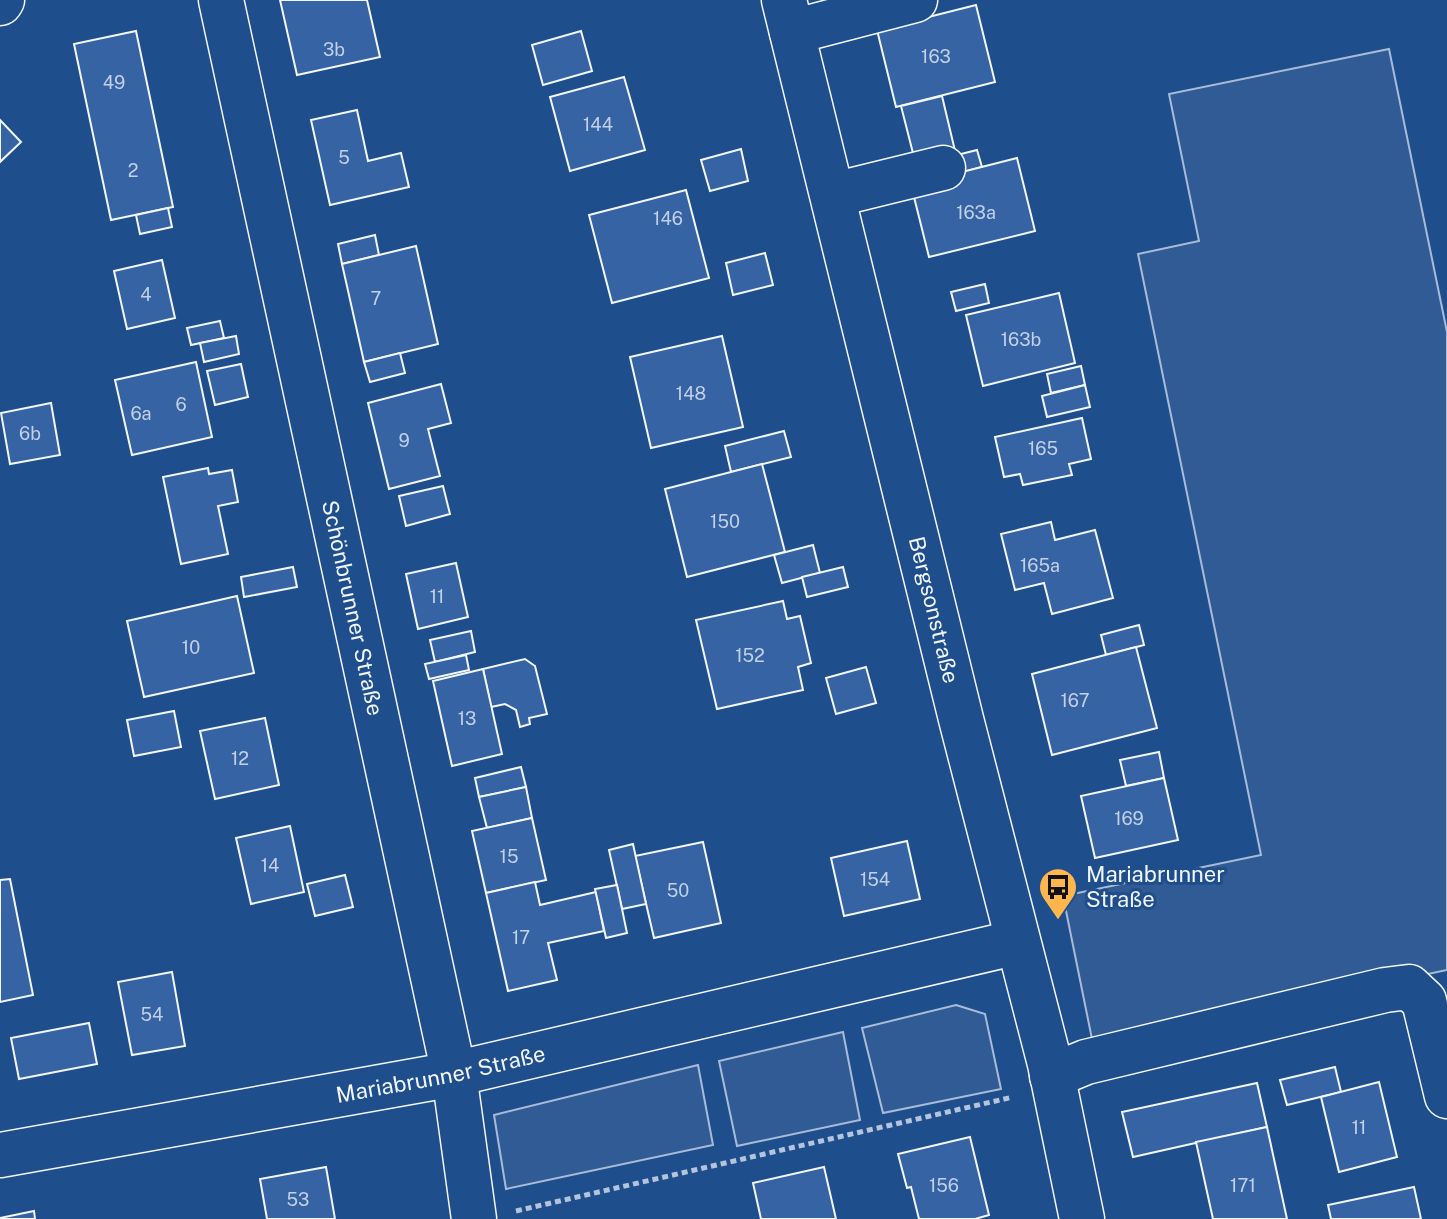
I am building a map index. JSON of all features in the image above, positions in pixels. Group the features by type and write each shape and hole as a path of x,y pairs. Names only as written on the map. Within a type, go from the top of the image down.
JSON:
{"street":[{"name":"Schönbrunner Straße","path":"221,0 454,1074 493,1216"},
{"path":"788,16 915,0"},
{"name":"Bergsonstraße","path":"788,16 1018,942 1036,1086 1082,1219"},
{"path":"833,195 943,168"},
{"name":"Mariabrunner Straße","path":"0,1155 454,1074 1018,942"},
{"path":"1036,1086 1086,1062 1385,990 1409,987 1424,1001 1447,1096"}],"path":[{"path":"493,1216 1036,1086"}],"shaded area":[{"path":"1389,49 1447,332 1447,970 1093,1044 1063,896 1261,855 1138,254 1199,241 1169,94"},
{"path":"956,1005 985,1014 1001,1089 883,1113 862,1028"},
{"path":"843,1032 860,1120 737,1146 719,1061"},
{"path":"698,1065 713,1145 506,1189 494,1115"}],"building":[{"path":"280,0 367,0 380,57 297,75"},
{"path":"976,5 995,82 896,107 877,30"},
{"path":"136,31 173,207 111,220 74,44"},
{"path":"581,31 592,71 543,85 532,45"},
{"path":"624,77 645,150 570,171 550,97"},
{"path":"942,96 956,155 916,165 901,106"},
{"path":"357,110 368,161 401,153 409,187 330,205 311,120"},
{"path":"0,120 21,142 0,162"},
{"path":"741,149 748,181 710,191 701,160"},
{"path":"977,150 982,167 945,177 941,159"},
{"path":"1017,158 1035,231 929,257 911,185"},
{"path":"686,190 709,278 612,303 589,215"},
{"path":"168,208 172,227 140,234 136,215"},
{"path":"375,235 379,255 342,264 338,244"},
{"path":"416,246 438,344 364,362 342,264"},
{"path":"765,253 773,285 733,295 726,263"},
{"path":"162,260 175,318 127,329 114,271"},
{"path":"985,284 989,303 956,311 951,292"},
{"path":"1059,293 1075,363 983,386 966,315"},
{"path":"220,321 224,338 191,345 187,328"},
{"path":"236,336 239,354 204,362 200,343"},
{"path":"722,336 743,427 651,448 630,357"},
{"path":"400,353 405,373 370,382 364,362"},
{"path":"196,362 212,437 132,455 115,380"},
{"path":"241,364 248,397 215,405 207,371"},
{"path":"1081,366 1085,385 1051,393 1047,374"},
{"path":"441,384 451,423 428,429 440,476 389,489 368,403"},
{"path":"1085,385 1090,407 1047,417 1042,396"},
{"path":"51,403 60,455 10,464 1,413"},
{"path":"1082,418 1091,459 1069,464 1072,475 1023,485 1020,474 1004,477 995,437"},
{"path":"784,431 791,457 731,472 725,446"},
{"path":"762,464 785,552 687,577 665,489"},
{"path":"208,468 209,474 232,470 238,502 218,506 228,554 181,564 163,477"},
{"path":"443,486 450,514 406,526 399,496"},
{"path":"1051,522 1055,540 1095,530 1113,598 1052,614 1044,583 1015,590 1001,534"},
{"path":"813,545 820,573 782,583 774,555"},
{"path":"456,563 468,617 418,629 406,574"},
{"path":"293,567 297,587 244,597 241,577"},
{"path":"843,567 848,587 807,597 802,577"},
{"path":"237,596 254,673 144,697 127,621"},
{"path":"783,601 787,619 800,616 811,663 798,667 803,690 717,709 696,620"},
{"path":"1139,625 1144,645 1106,655 1101,635"},
{"path":"471,631 475,652 435,662 430,640"},
{"path":"1136,647 1157,728 1052,755 1032,674"},
{"path":"466,655 469,670 429,679 425,664"},
{"path":"525,659 535,666 547,714 529,718 530,724 520,727 516,710 505,704 491,707 483,669"},
{"path":"866,667 876,703 836,714 826,678"},
{"path":"483,669 502,754 452,766 433,681"},
{"path":"174,711 181,747 134,756 127,720"},
{"path":"265,718 279,785 215,799 200,731"},
{"path":"1159,752 1164,778 1126,786 1120,760"},
{"path":"521,767 526,787 479,797 475,778"},
{"path":"1164,778 1178,840 1095,858 1081,796"},
{"path":"526,787 532,818 487,828 479,797"},
{"path":"532,818 546,880 486,893 472,831"},
{"path":"290,826 304,892 251,904 236,838"},
{"path":"907,841 920,899 844,916 831,858"},
{"path":"703,842 721,923 654,938 635,856"},
{"path":"633,844 646,904 622,909 609,850"},
{"path":"345,875 353,907 315,916 307,884"},
{"path":"10,879 33,995 0,1002 0,880"},
{"path":"535,882 540,905 596,892 604,931 548,943 557,980 508,991 486,893"},
{"path":"617,885 627,933 606,938 595,889"},
{"path":"172,972 185,1046 132,1055 118,982"},
{"path":"89,1023 97,1064 19,1079 11,1038"},
{"path":"1335,1067 1341,1092 1287,1105 1280,1080"},
{"path":"1379,1082 1397,1157 1339,1172 1321,1097"},
{"path":"1257,1083 1267,1127 1133,1157 1122,1112"},
{"path":"1267,1127 1287,1219 1213,1219 1196,1142"},
{"path":"970,1137 989,1215 975,1219 919,1219 898,1154"},
{"path":"326,1167 335,1219 267,1219 260,1179"},
{"path":"824,1167 836,1219 761,1219 753,1183"},
{"path":"1414,1187 1421,1219 1331,1219 1328,1205"},
{"path":"34,1211 35,1219 0,1219 0,1218"}],"place":[{"name":"Mariabrunner Straße","path":"1058,921"}]}
